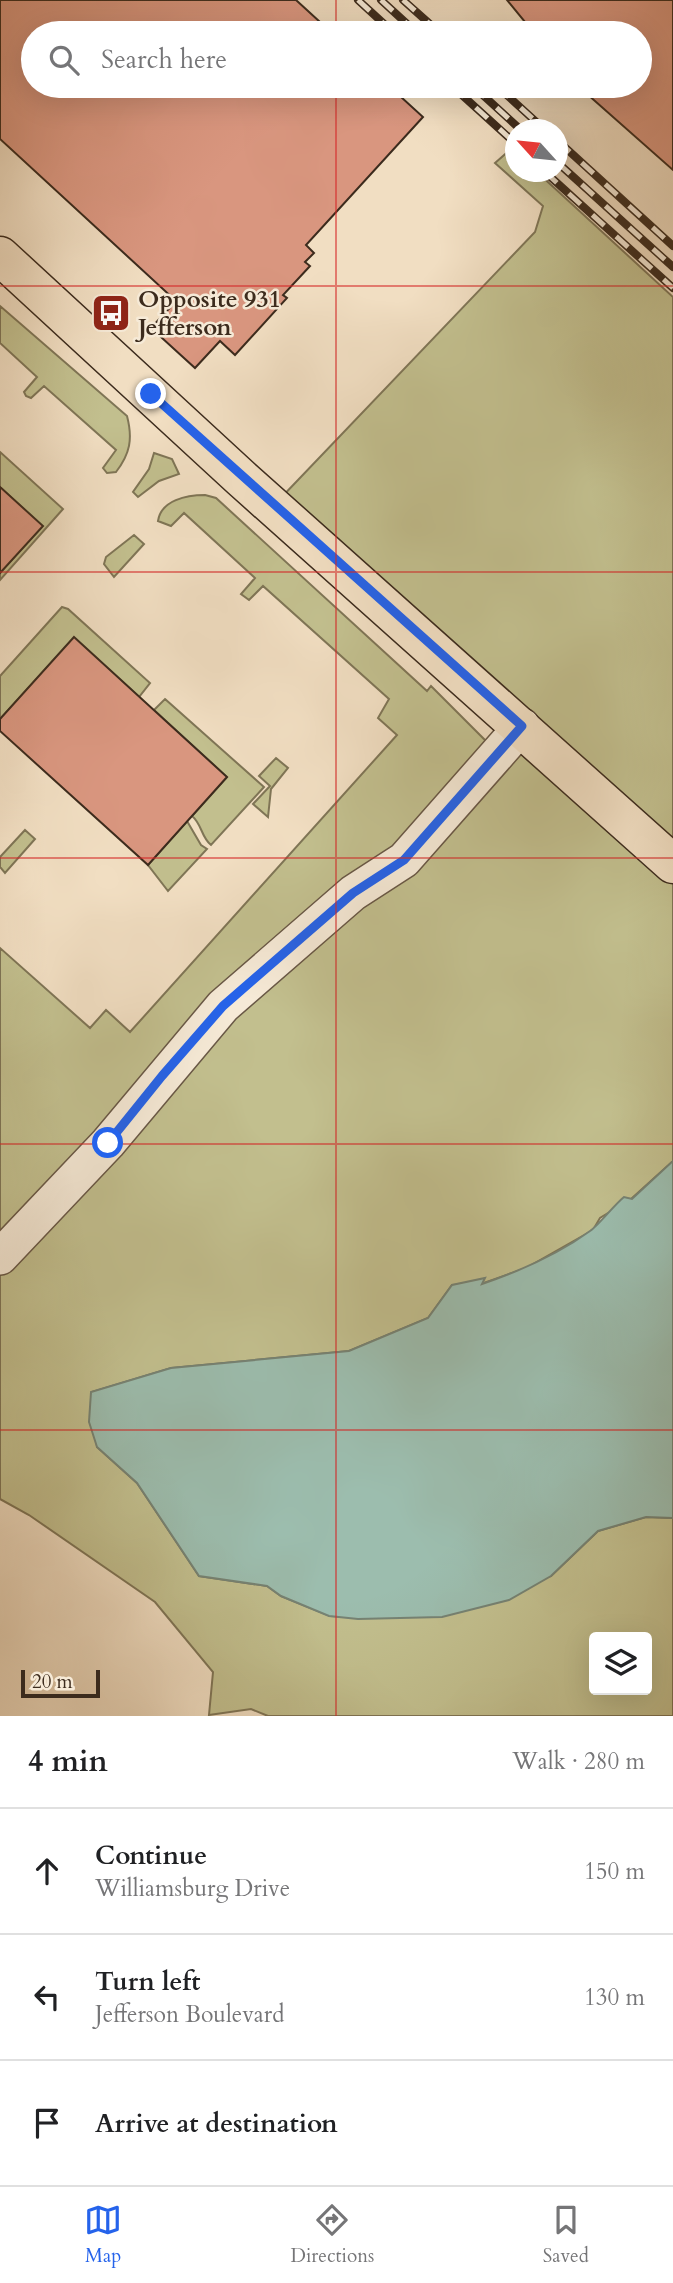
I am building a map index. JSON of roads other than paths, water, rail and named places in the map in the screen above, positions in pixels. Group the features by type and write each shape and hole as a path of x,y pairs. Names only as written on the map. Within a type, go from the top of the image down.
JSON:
{"main road":[{"path":"0,256 242,478 673,864"}],"street":[{"path":"0,1257 108,1143 223,1006 353,893 404,860 522,726"}],"railway":[{"path":"358,0 381,21"},
{"path":"381,0 404,21"},
{"path":"403,0 427,21"},
{"path":"465,98 505,134"},
{"path":"486,98 509,119"},
{"path":"510,98 533,119"},
{"path":"568,150 673,246"},
{"path":"568,172 673,267"},
{"path":"556,182 673,288"}],"place":[{"name":"Opposite 931 Jefferson","path":"111,313"}]}
